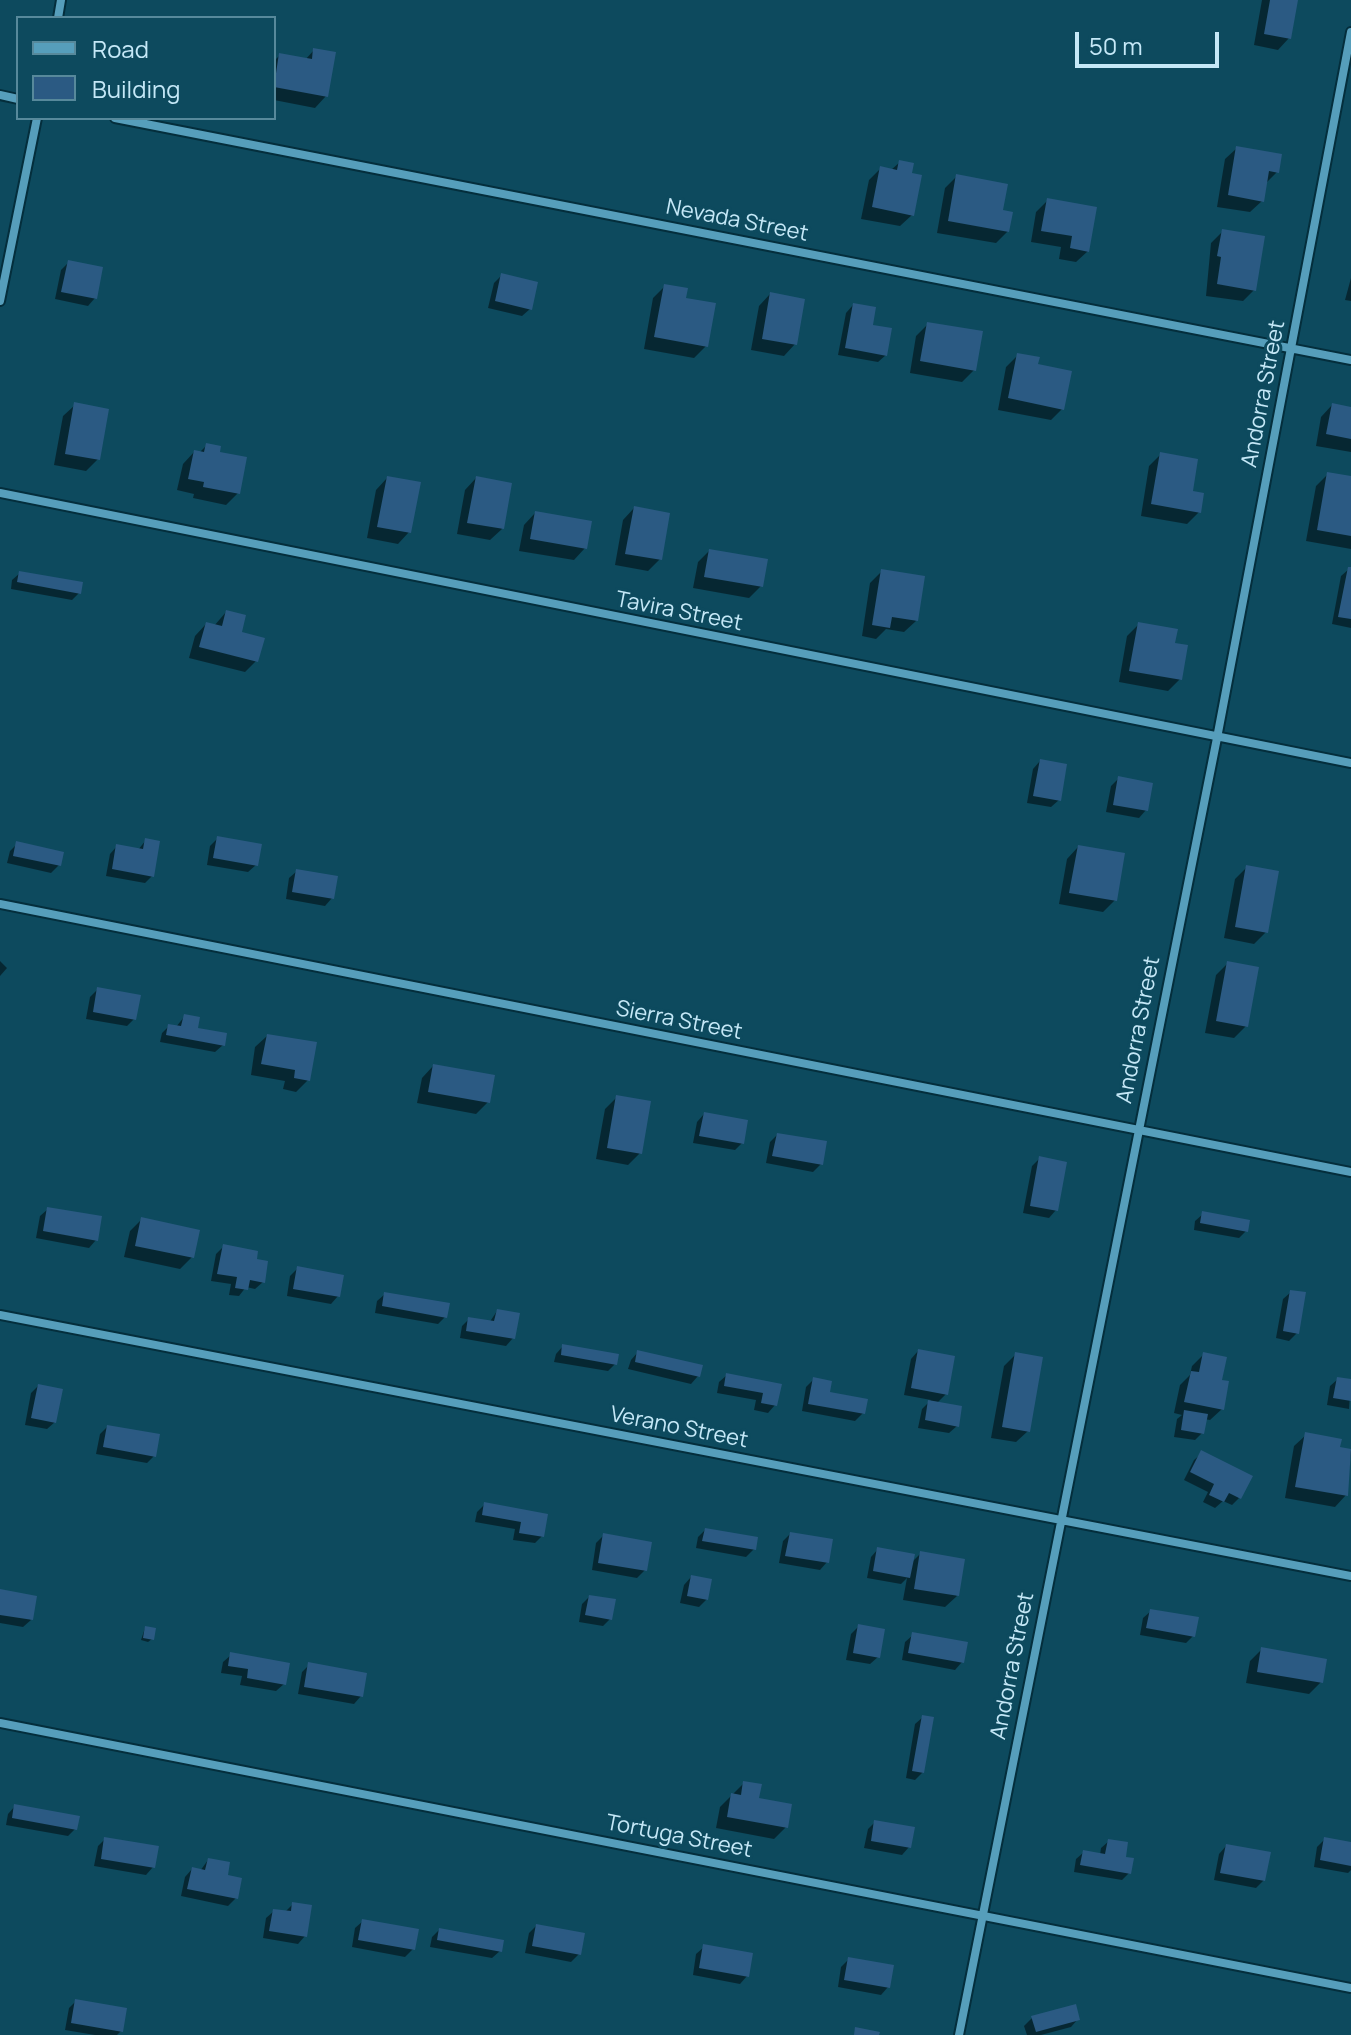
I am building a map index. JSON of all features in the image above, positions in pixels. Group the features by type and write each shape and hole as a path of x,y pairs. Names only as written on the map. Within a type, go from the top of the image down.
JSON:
{"street":[{"name":"Andorra Street","path":"959,2035 1217,738 1351,32"},
{"path":"0,301 37,120"},
{"name":"Nevada Street","path":"125,120 1351,360"},
{"name":"Tavira Street","path":"0,493 1351,763"},
{"name":"Sierra Street","path":"0,904 1351,1172"},
{"name":"Verano Street","path":"0,1315 1351,1576"},
{"name":"Tortuga Street","path":"0,1723 1351,1988"}],"building":[{"path":"1270,0 1298,0 1291,39 1264,34"},
{"path":"313,48 336,52 328,97 276,87 279,53 312,59"},
{"path":"1236,146 1282,154 1279,173 1269,171 1264,202 1228,195"},
{"path":"899,160 914,163 912,173 922,175 914,216 872,207 880,166 897,170"},
{"path":"956,174 1008,184 1003,210 1013,212 1009,232 948,221"},
{"path":"1047,198 1097,207 1089,252 1070,248 1072,236 1041,231"},
{"path":"1222,229 1265,236 1256,291 1217,284 1221,257 1217,256"},
{"path":"68,260 103,267 97,299 61,292"},
{"path":"501,273 538,282 532,310 495,301"},
{"path":"664,284 688,288 686,298 716,303 708,347 654,337"},
{"path":"770,292 805,299 797,345 762,339"},
{"path":"853,303 876,307 873,325 892,328 887,356 845,348"},
{"path":"927,322 983,331 976,371 920,361"},
{"path":"1017,353 1040,357 1038,364 1072,371 1064,410 1008,398"},
{"path":"74,402 109,409 100,460 65,454"},
{"path":"1332,403 1351,407 1351,439 1326,434"},
{"path":"206,443 221,446 220,452 247,457 240,494 203,487 204,482 188,479 194,450 204,452"},
{"path":"1160,452 1198,459 1193,491 1204,493 1201,513 1151,504"},
{"path":"1327,472 1351,476 1351,536 1317,530"},
{"path":"387,476 421,482 411,533 377,527"},
{"path":"476,476 512,483 504,529 467,523"},
{"path":"634,506 670,513 662,560 625,554"},
{"path":"535,511 592,521 587,549 530,539"},
{"path":"709,549 768,559 763,587 704,577"},
{"path":"1348,567 1351,567 1351,619 1338,617"},
{"path":"881,569 925,576 918,621 892,617 890,628 872,625"},
{"path":"19,571 83,582 81,594 17,582"},
{"path":"226,610 246,615 242,632 265,638 258,662 199,647 206,622 222,626"},
{"path":"1138,622 1178,629 1175,643 1188,645 1182,680 1129,671"},
{"path":"1040,759 1067,764 1061,801 1033,796"},
{"path":"1118,776 1153,783 1148,811 1113,805"},
{"path":"217,836 262,844 258,866 213,858"},
{"path":"145,838 160,841 154,877 112,869 116,844 143,849"},
{"path":"16,841 64,852 61,866 13,856"},
{"path":"1078,845 1125,853 1117,901 1069,893"},
{"path":"1246,865 1279,871 1268,933 1235,927"},
{"path":"296,869 338,876 334,899 292,892"},
{"path":"1227,961 1259,967 1248,1027 1216,1021"},
{"path":"97,987 141,995 136,1020 93,1012"},
{"path":"184,1014 200,1017 198,1028 227,1033 225,1046 166,1035 168,1024 181,1026"},
{"path":"267,1034 317,1042 310,1081 294,1078 295,1070 261,1064"},
{"path":"433,1064 495,1075 490,1103 428,1092"},
{"path":"616,1095 651,1101 642,1154 607,1148"},
{"path":"704,1112 748,1120 744,1144 699,1136"},
{"path":"777,1133 827,1141 823,1165 772,1156"},
{"path":"1039,1156 1067,1162 1058,1211 1030,1206"},
{"path":"47,1207 102,1216 98,1241 43,1231"},
{"path":"1202,1211 1250,1220 1248,1232 1200,1223"},
{"path":"141,1217 200,1230 194,1258 135,1246"},
{"path":"223,1244 258,1251 257,1259 268,1261 265,1283 250,1280 248,1290 235,1288 237,1277 217,1274"},
{"path":"297,1266 344,1275 340,1297 293,1289"},
{"path":"1290,1290 1306,1292 1299,1334 1283,1331"},
{"path":"384,1292 450,1303 447,1318 382,1306"},
{"path":"497,1309 520,1313 515,1339 466,1331 468,1317 494,1321"},
{"path":"562,1344 619,1354 617,1365 561,1355"},
{"path":"918,1349 955,1356 948,1395 911,1388"},
{"path":"637,1350 703,1365 700,1377 635,1362"},
{"path":"1015,1352 1043,1357 1030,1432 1002,1427"},
{"path":"1203,1352 1227,1357 1222,1380 1229,1381 1224,1410 1184,1402 1191,1371 1199,1372"},
{"path":"726,1373 782,1384 777,1406 761,1403 763,1393 724,1386"},
{"path":"813,1377 832,1381 830,1392 868,1399 865,1414 808,1404"},
{"path":"1337,1377 1351,1379 1351,1401 1333,1398"},
{"path":"38,1384 63,1389 56,1423 31,1418"},
{"path":"928,1400 962,1406 959,1427 925,1420"},
{"path":"1184,1410 1208,1414 1204,1434 1181,1430"},
{"path":"107,1425 160,1434 156,1457 103,1447"},
{"path":"1305,1432 1342,1439 1340,1447 1351,1449 1348,1496 1295,1487"},
{"path":"1201,1450 1253,1476 1241,1499 1229,1493 1224,1502 1209,1495 1214,1484 1190,1472"},
{"path":"484,1502 548,1514 544,1537 519,1533 521,1522 482,1515"},
{"path":"705,1528 758,1537 756,1550 702,1541"},
{"path":"790,1532 833,1539 829,1563 785,1556"},
{"path":"603,1533 652,1542 647,1571 598,1563"},
{"path":"877,1547 915,1554 910,1578 873,1571"},
{"path":"920,1551 965,1559 959,1596 914,1589"},
{"path":"691,1575 712,1579 708,1600 687,1596"},
{"path":"0,1589 37,1596 33,1620 0,1615"},
{"path":"589,1595 616,1599 612,1620 585,1615"},
{"path":"1150,1609 1199,1617 1195,1637 1146,1628"},
{"path":"858,1624 885,1629 880,1658 853,1653"},
{"path":"145,1626 156,1628 154,1640 143,1638"},
{"path":"912,1632 968,1642 964,1663 908,1653"},
{"path":"1261,1647 1327,1659 1323,1683 1257,1672"},
{"path":"230,1652 290,1663 286,1685 247,1678 248,1669 228,1666"},
{"path":"308,1662 367,1673 363,1697 304,1687"},
{"path":"922,1715 934,1717 924,1773 912,1771"},
{"path":"743,1781 762,1784 759,1798 792,1804 788,1828 727,1817 731,1793 741,1795"},
{"path":"14,1804 80,1816 77,1830 12,1818"},
{"path":"874,1820 915,1827 911,1848 871,1841"},
{"path":"104,1837 159,1846 155,1868 101,1859"},
{"path":"1324,1837 1351,1842 1351,1866 1320,1860"},
{"path":"1108,1839 1128,1842 1126,1857 1134,1858 1131,1874 1080,1865 1083,1850 1105,1854"},
{"path":"1226,1844 1271,1852 1265,1881 1220,1873"},
{"path":"208,1858 230,1862 228,1875 242,1878 238,1899 187,1889 192,1867 205,1870"},
{"path":"292,1902 312,1905 307,1937 269,1931 273,1909 291,1911"},
{"path":"362,1919 419,1929 415,1950 358,1940"},
{"path":"536,1924 585,1933 581,1955 532,1946"},
{"path":"439,1928 504,1940 502,1952 437,1940"},
{"path":"703,1944 753,1953 749,1977 699,1968"},
{"path":"848,1957 894,1965 890,1988 844,1980"},
{"path":"75,1999 127,2008 123,2032 71,2023"},
{"path":"1076,2004 1080,2020 1036,2032 1031,2016"},
{"path":"855,2027 880,2032 879,2035 854,2035"}]}
